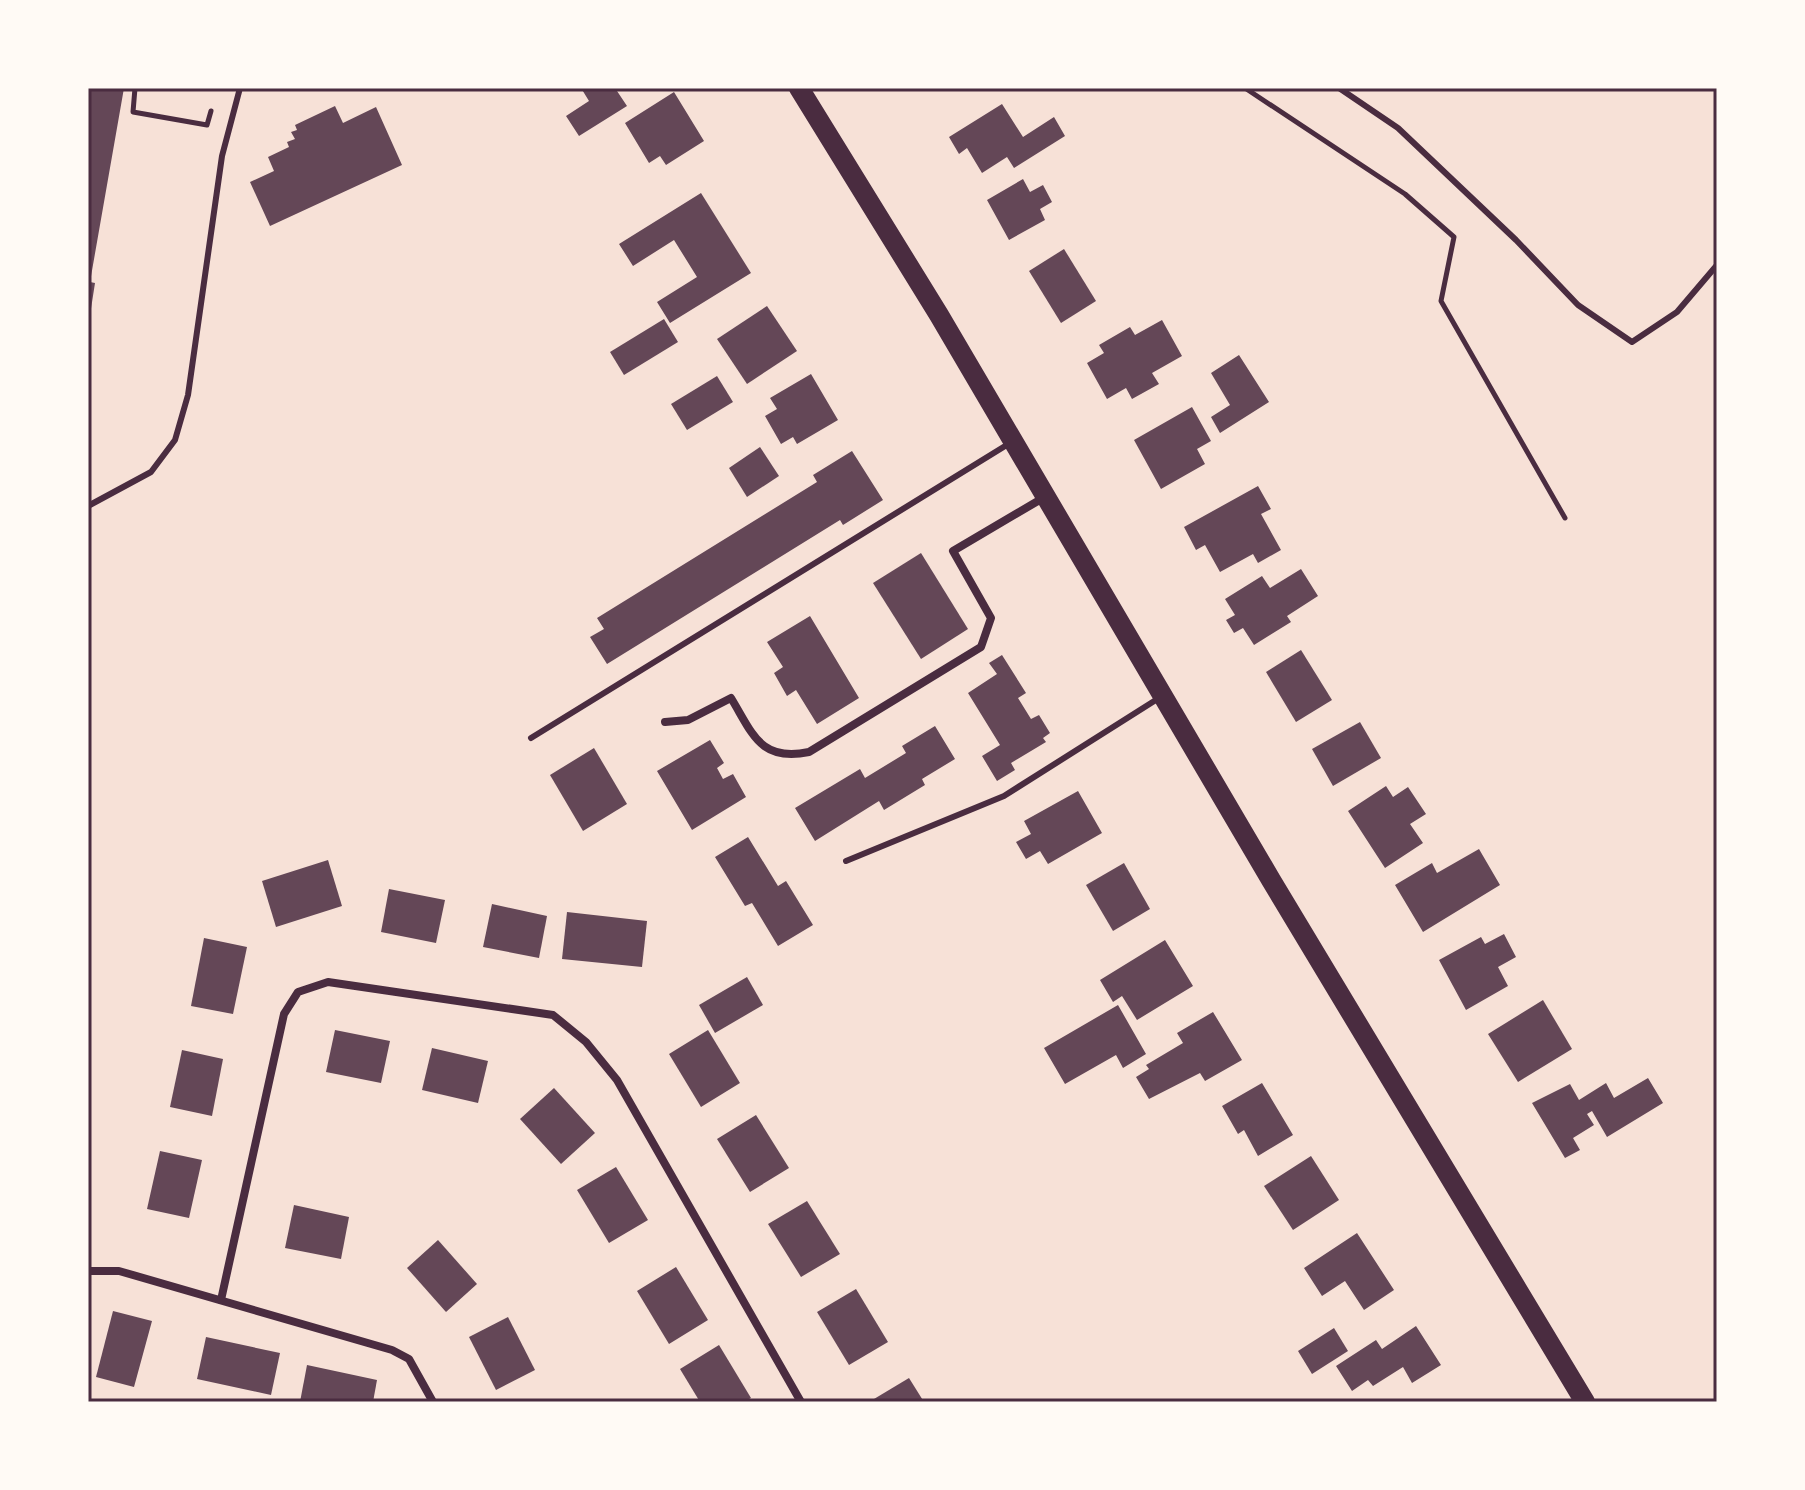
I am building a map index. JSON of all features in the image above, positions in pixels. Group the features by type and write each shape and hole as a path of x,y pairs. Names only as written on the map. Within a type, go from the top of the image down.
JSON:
{"main road":[{"path":"799,88 1013,441 1044,498 1585,1402"}],"street":[{"path":"665,722 688,720 731,698 760,745 786,756 809,752 981,647 991,618 953,551 1044,498"},
{"path":"221,1300 284,1014 298,992 328,982 553,1015 586,1042 617,1080 801,1402"},
{"path":"88,1271 119,1271 392,1350 409,1359 433,1402"}],"lane":[{"path":"88,506 151,472 175,440 188,395 222,156 240,88"},
{"path":"1339,88 1398,128 1516,240 1578,305 1632,342 1677,312 1717,265"},
{"path":"531,738 1013,441"},
{"path":"846,861 1004,796 1163,696"}],"path":[{"path":"135,88 133,112 174,122 207,125 215,100"},
{"path":"1245,88 1405,194 1454,237 1441,301 1565,518"}],"building":[{"path":"88,88 124,88 90,282 95,283 90,315"},
{"path":"581,88 615,88 627,106 579,136 566,116 589,101"},
{"path":"674,92 704,141 666,165 660,156 649,163 625,123"},
{"path":"1002,104 1023,137 1054,117 1065,136 1014,168 1007,157 982,173 967,148 959,154 949,137"},
{"path":"335,106 343,123 376,107 402,165 270,226 250,182 274,171 268,157 289,147 287,142 295,139 291,132 297,130 295,125"},
{"path":"1023,179 1030,192 1043,185 1052,202 1040,209 1045,220 1009,240 987,200"},
{"path":"701,193 751,273 670,323 657,302 697,277 674,240 633,266 619,244"},
{"path":"1064,249 1096,301 1061,323 1029,271"},
{"path":"767,306 797,351 747,384 717,339"},
{"path":"664,319 678,342 624,375 610,352"},
{"path":"1162,320 1182,356 1152,373 1159,384 1132,399 1126,388 1107,399 1087,363 1104,353 1099,345 1130,327 1135,335"},
{"path":"1239,355 1269,402 1220,433 1211,417 1230,405 1211,373"},
{"path":"811,374 838,420 797,444 793,437 781,444 765,416 777,409 770,398"},
{"path":"717,376 733,402 687,430 671,404"},
{"path":"1192,407 1211,441 1197,449 1205,464 1161,489 1134,440"},
{"path":"760,447 779,476 747,497 729,468"},
{"path":"852,451 883,500 843,525 840,520 607,664 590,637 604,629 597,618 817,482 813,475"},
{"path":"1258,486 1271,509 1261,514 1281,550 1258,563 1253,554 1220,572 1205,545 1196,550 1184,527"},
{"path":"921,553 968,629 921,659 873,583"},
{"path":"1301,569 1318,596 1287,616 1291,622 1254,645 1243,628 1234,633 1226,620 1235,615 1225,599 1262,576 1270,588"},
{"path":"810,616 859,698 817,724 796,690 787,696 774,673 783,667 767,642"},
{"path":"1301,650 1332,700 1296,722 1266,672"},
{"path":"1002,655 1026,693 1018,698 1031,719 1039,715 1050,733 1043,738 1046,742 1011,763 1015,770 997,781 982,756 1000,745 968,693 997,674 989,663"},
{"path":"1360,722 1381,758 1333,786 1312,749"},
{"path":"935,726 955,759 922,779 925,785 884,810 879,801 815,841 795,808 860,769 865,778 906,753 902,746"},
{"path":"710,740 724,763 717,768 723,779 733,774 746,797 692,830 657,771"},
{"path":"594,748 627,804 583,831 550,775"},
{"path":"1386,786 1393,797 1408,787 1426,814 1410,824 1423,843 1385,868 1348,811"},
{"path":"1078,791 1102,833 1048,864 1040,851 1026,859 1016,842 1031,834 1024,821"},
{"path":"748,837 778,886 786,881 813,925 778,946 752,903 745,906 715,857"},
{"path":"1479,849 1500,885 1423,932 1395,885 1432,863 1437,873"},
{"path":"328,860 342,906 276,927 262,881"},
{"path":"1124,863 1150,909 1113,931 1086,885"},
{"path":"389,889 445,900 436,943 381,932"},
{"path":"492,904 547,916 539,958 483,947"},
{"path":"567,912 647,921 642,967 562,959"},
{"path":"1504,934 1516,957 1498,967 1508,986 1466,1010 1439,960 1481,937 1485,944"},
{"path":"204,938 247,947 233,1014 191,1006"},
{"path":"1165,940 1193,986 1137,1020 1122,996 1113,1002 1100,980"},
{"path":"747,977 763,1005 715,1033 699,1005"},
{"path":"1543,1000 1572,1049 1518,1082 1488,1034"},
{"path":"1118,1005 1146,1054 1123,1068 1116,1055 1065,1084 1044,1048"},
{"path":"1213,1012 1242,1060 1205,1081 1200,1073 1149,1099 1136,1077 1149,1069 1146,1065 1183,1043 1177,1033"},
{"path":"335,1030 390,1041 381,1083 326,1072"},
{"path":"708,1030 740,1083 701,1107 669,1054"},
{"path":"432,1048 488,1061 478,1103 422,1090"},
{"path":"182,1050 223,1059 212,1116 170,1107"},
{"path":"1648,1078 1663,1103 1607,1137 1592,1111 1587,1114 1594,1125 1573,1138 1580,1150 1565,1158 1532,1103 1570,1084 1579,1100 1606,1083 1614,1098"},
{"path":"1262,1083 1293,1135 1258,1156 1244,1130 1238,1134 1222,1106"},
{"path":"554,1088 595,1133 561,1164 520,1119"},
{"path":"756,1115 789,1168 750,1192 717,1139"},
{"path":"160,1151 202,1160 189,1218 147,1209"},
{"path":"1311,1156 1339,1200 1293,1230 1264,1186"},
{"path":"616,1167 648,1220 609,1243 577,1190"},
{"path":"807,1201 840,1254 801,1277 768,1224"},
{"path":"294,1205 349,1217 341,1259 285,1248"},
{"path":"1357,1233 1394,1290 1364,1310 1345,1281 1322,1296 1304,1268"},
{"path":"438,1240 477,1284 446,1312 407,1268"},
{"path":"676,1267 708,1320 669,1344 637,1291"},
{"path":"856,1289 888,1342 849,1365 817,1312"},
{"path":"113,1311 152,1321 134,1387 96,1377"},
{"path":"508,1317 535,1370 496,1390 469,1337"},
{"path":"1416,1326 1441,1365 1412,1383 1403,1367 1373,1386 1368,1380 1352,1391 1336,1366 1376,1340 1382,1349"},
{"path":"1334,1328 1348,1351 1312,1374 1298,1351"},
{"path":"206,1337 280,1353 271,1395 197,1379"},
{"path":"719,1345 751,1398 744,1402 700,1402 680,1369"},
{"path":"307,1365 377,1380 373,1402 300,1402"},
{"path":"909,1378 924,1402 869,1402"}]}
